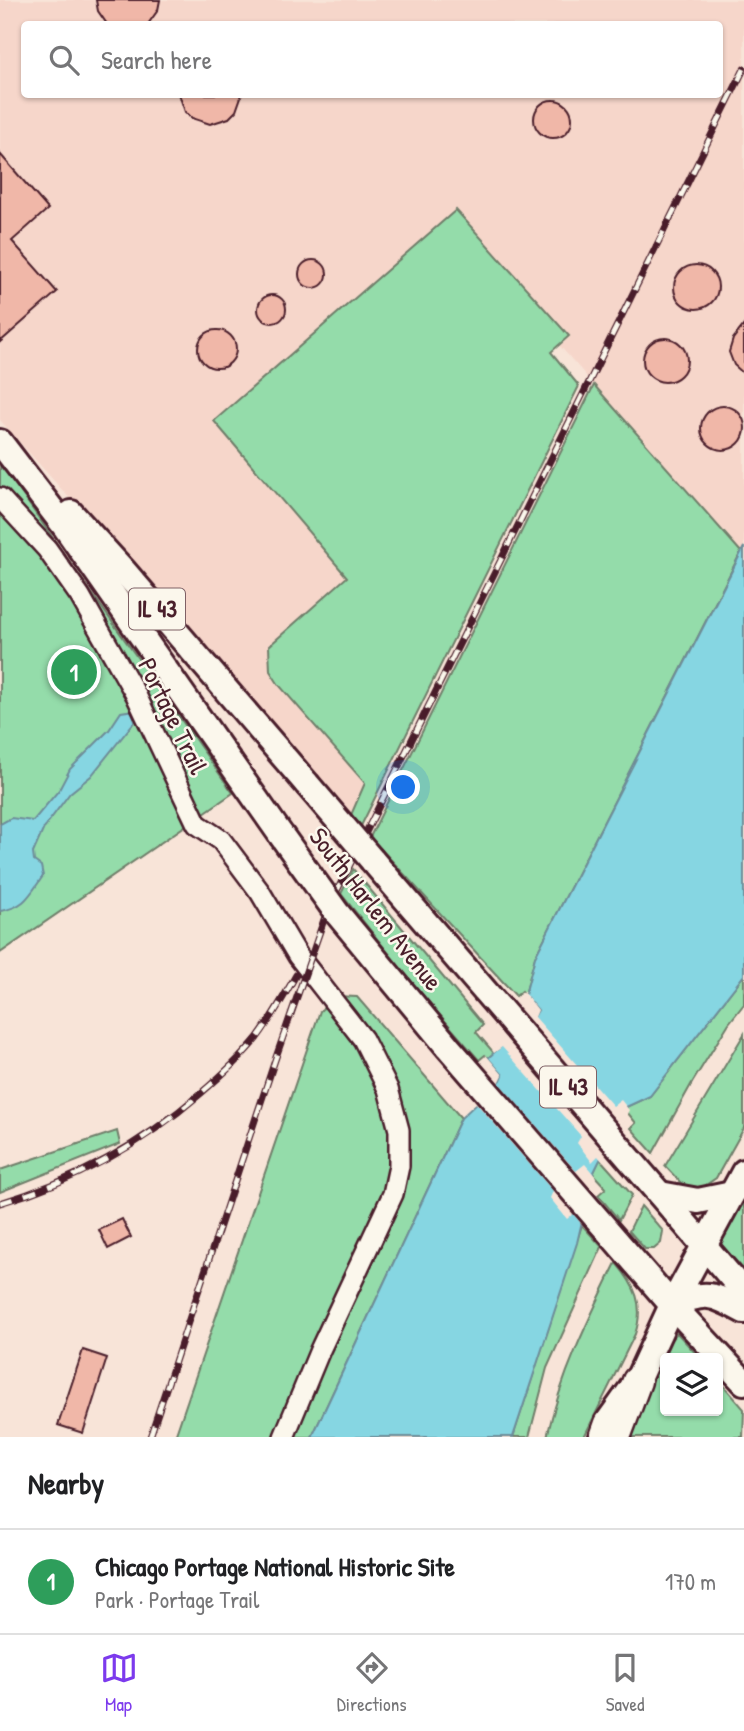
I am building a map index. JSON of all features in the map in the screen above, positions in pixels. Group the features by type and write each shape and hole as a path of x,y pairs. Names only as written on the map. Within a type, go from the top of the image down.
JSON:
{"highway":[{"path":"616,1437 636,1381"}],"main road":[{"name":"South Harlem Avenue","path":"0,441 123,570 744,1292"},
{"name":"South Harlem Avenue","path":"0,441 66,528 326,898 374,959 672,1305 744,1382"},
{"path":"602,1437 607,1423 636,1381 672,1305 744,1172"},
{"path":"660,1194 698,1201 732,1194"},
{"path":"672,1305 696,1295 706,1295 719,1297 744,1311"}],"street":[{"name":"Portage Trail","path":"0,498 47,549 80,597 135,695 197,824 221,840 260,892 298,956 363,1039 388,1089 399,1130 399,1166 393,1194 320,1350 284,1437"}],"shaded area":[{"path":"0,0 744,0 744,547 741,552 559,345 568,336 214,421 347,577 269,646 270,672 365,784 351,815 0,420"}],"green space":[{"path":"456,210 569,336 551,352 579,386 361,826 351,815 365,783 279,685 270,671 269,646 347,577 214,421"},
{"path":"594,385 741,552 535,957 525,995 522,991 516,996 370,837"},
{"path":"0,463 233,793 0,953"},
{"path":"353,869 483,1025 476,1032 494,1053 488,1058 485,1055 479,1060 341,894"},
{"path":"744,975 744,1004 692,1083 653,1153 631,1128 636,1123 626,1107 650,1096"},
{"path":"336,996 357,997 461,1118 312,1437 175,1437 320,1011"},
{"path":"744,1034 744,1128 716,1178 703,1187 694,1188 681,1183 665,1166"},
{"path":"117,1131 120,1144 0,1192 0,1170"},
{"path":"600,1159 632,1195 619,1220 598,1195 606,1188 593,1174"},
{"path":"744,1191 744,1270 718,1241"},
{"path":"641,1206 663,1231 661,1243 654,1249 645,1249 629,1231"},
{"path":"582,1225 602,1247 547,1368 529,1437 513,1437"},
{"path":"616,1263 636,1296 639,1314 635,1334 584,1437 547,1437 568,1370"},
{"path":"677,1333 695,1353 660,1353 660,1416 723,1416 723,1385 744,1409 743,1437 625,1437 661,1350"}],"water":[{"path":"744,547 744,975 650,1096 626,1107 593,1174 577,1243 513,1437 312,1437 461,1118 501,1080 503,1075 488,1058 534,1017 538,1010 525,995 535,957"},
{"path":"134,710 135,721 91,776 70,793 44,828 33,853 34,861 41,866 43,876 21,903 0,911 0,824 11,818 33,821 59,790 70,769 109,730 121,712"}],"pier":[{"path":"523,991 538,1010 535,1017 613,1106 621,1100 629,1110 603,1162 598,1156 592,1162 577,1143 581,1136 502,1047 494,1053 492,1050 534,1010 522,996"},
{"path":"486,1055 503,1075 499,1083 576,1171 585,1164 596,1177 585,1228 573,1214 567,1219 550,1198 553,1191 476,1103 468,1109 466,1107 499,1076 485,1060"}],"building":[{"path":"96,0 160,0 158,10 150,21 105,21 98,11"},
{"path":"180,98 241,98 236,111 229,118 210,124 192,118 185,112"},
{"path":"553,100 567,105 572,119 567,133 553,138 539,133 534,119 539,105"},
{"path":"0,154 48,209 12,241 57,292 0,342"},
{"path":"313,260 323,264 327,274 323,284 313,288 303,284 299,274 303,264"},
{"path":"696,265 705,266 712,271 717,278 717,296 712,303 705,308 696,309 687,308 680,303 675,296 674,287 675,278 680,271 687,266"},
{"path":"272,295 282,299 286,309 282,319 272,323 262,319 258,309 262,299"},
{"path":"744,325 744,374 734,365 729,352 733,339"},
{"path":"217,330 231,335 236,349 231,363 217,368 203,363 198,349 203,335"},
{"path":"665,338 674,339 681,344 686,351 686,369 681,376 674,381 665,382 656,381 649,376 644,369 643,360 644,351 649,344 656,339"},
{"path":"723,406 732,407 739,412 744,419 744,437 739,444 732,449 723,450 714,449 707,444 702,437 701,428 702,419 707,412 714,407"},
{"path":"122,1219 131,1237 108,1249 99,1230"},
{"path":"83,1350 107,1358 83,1433 58,1425"}],"railway":[{"path":"150,1437 327,911 744,69"},
{"path":"0,1203 54,1184 106,1160 177,1113 237,1060 257,1038 296,975"}],"place":[{"name":"Chicago Portage National Historic Site","path":"74,672"}]}
